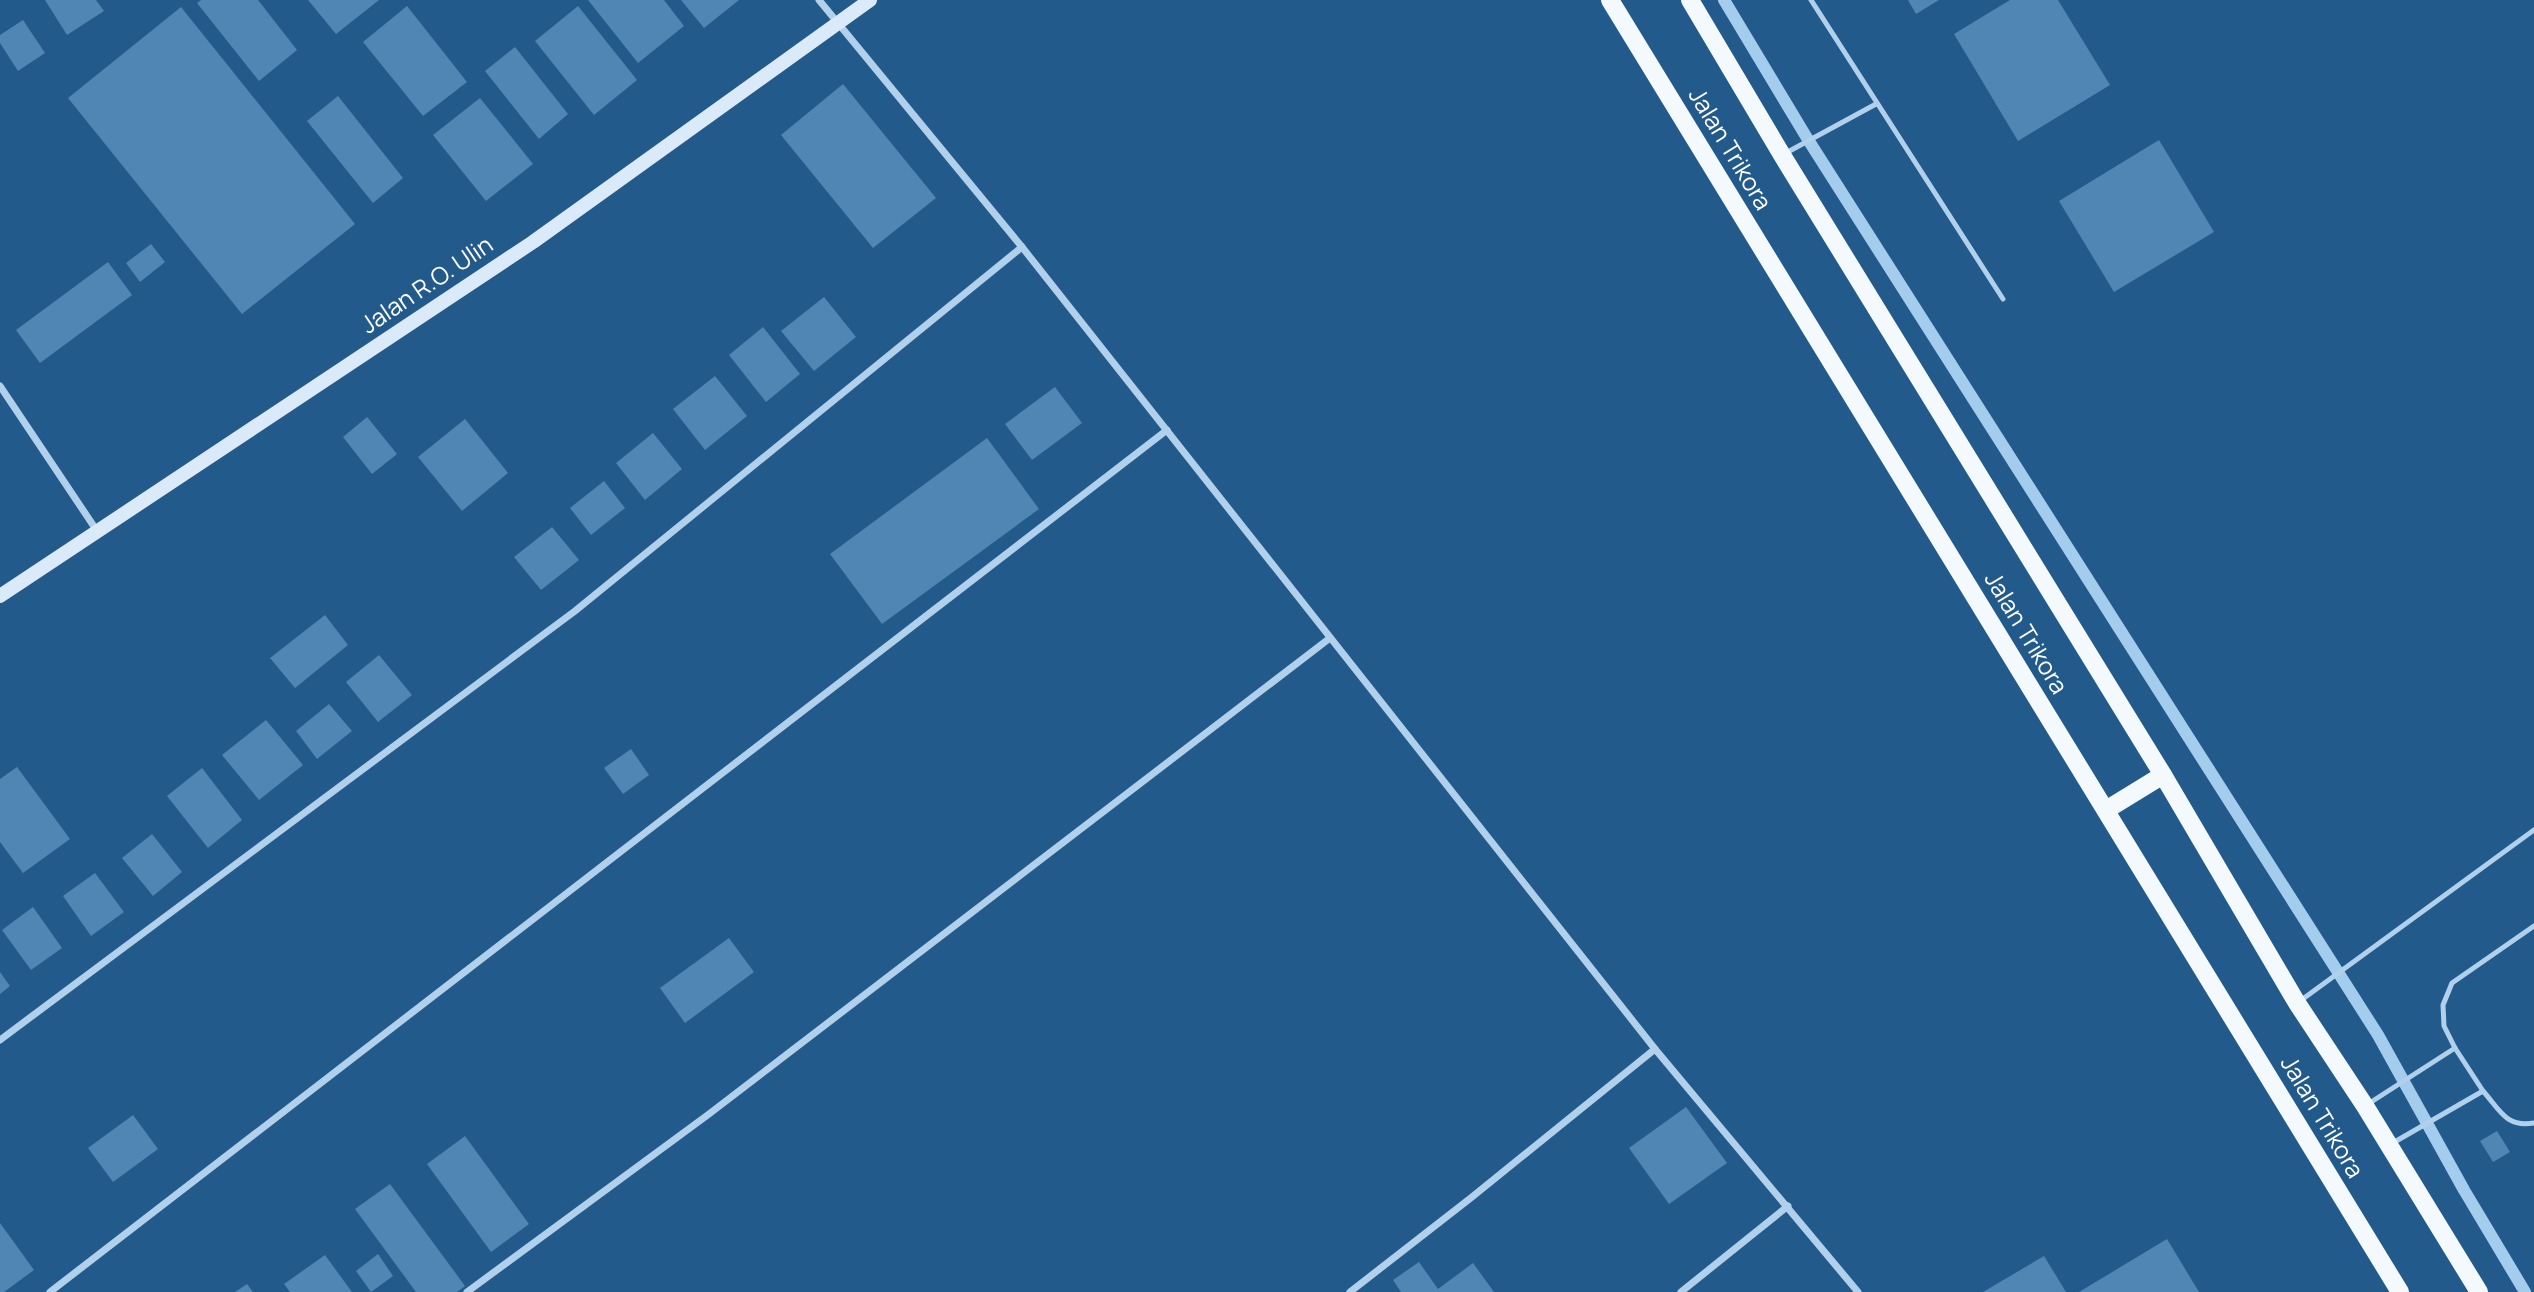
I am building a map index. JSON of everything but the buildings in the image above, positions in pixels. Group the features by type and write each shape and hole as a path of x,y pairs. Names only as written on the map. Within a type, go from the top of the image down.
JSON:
{"main road":[{"name":"Jalan R.O. Ulin","path":"0,596 533,243 870,0"},
{"name":"Jalan Trikora","path":"1610,0 2400,1292"},
{"name":"Jalan Trikora","path":"1690,0 1782,155 2163,775 2297,1003 2365,1106 2479,1292"},
{"path":"2106,810 2163,775"}],"street":[{"path":"819,0 1022,247 1655,1049 1858,1292"},
{"path":"0,1040 575,611 1022,247"},
{"path":"0,386 97,531"},
{"path":"50,1292 1167,430"},
{"path":"467,1292 709,1114 1330,638"},
{"path":"1350,1292 1472,1198 1655,1049"},
{"path":"1682,1292 1788,1206"}],"lane":[{"path":"1811,0 2003,299"},
{"path":"1782,155 1876,104"},
{"path":"2297,1003 2534,830"},
{"path":"2534,926 2452,983 2443,1005 2444,1026 2483,1091 2510,1122 2524,1125 2534,1123"},
{"path":"2365,1106 2455,1048"},
{"path":"2389,1145 2483,1091"}],"waterway":[{"path":"1724,0 1807,138 2378,1035 2464,1190 2525,1292"}]}
